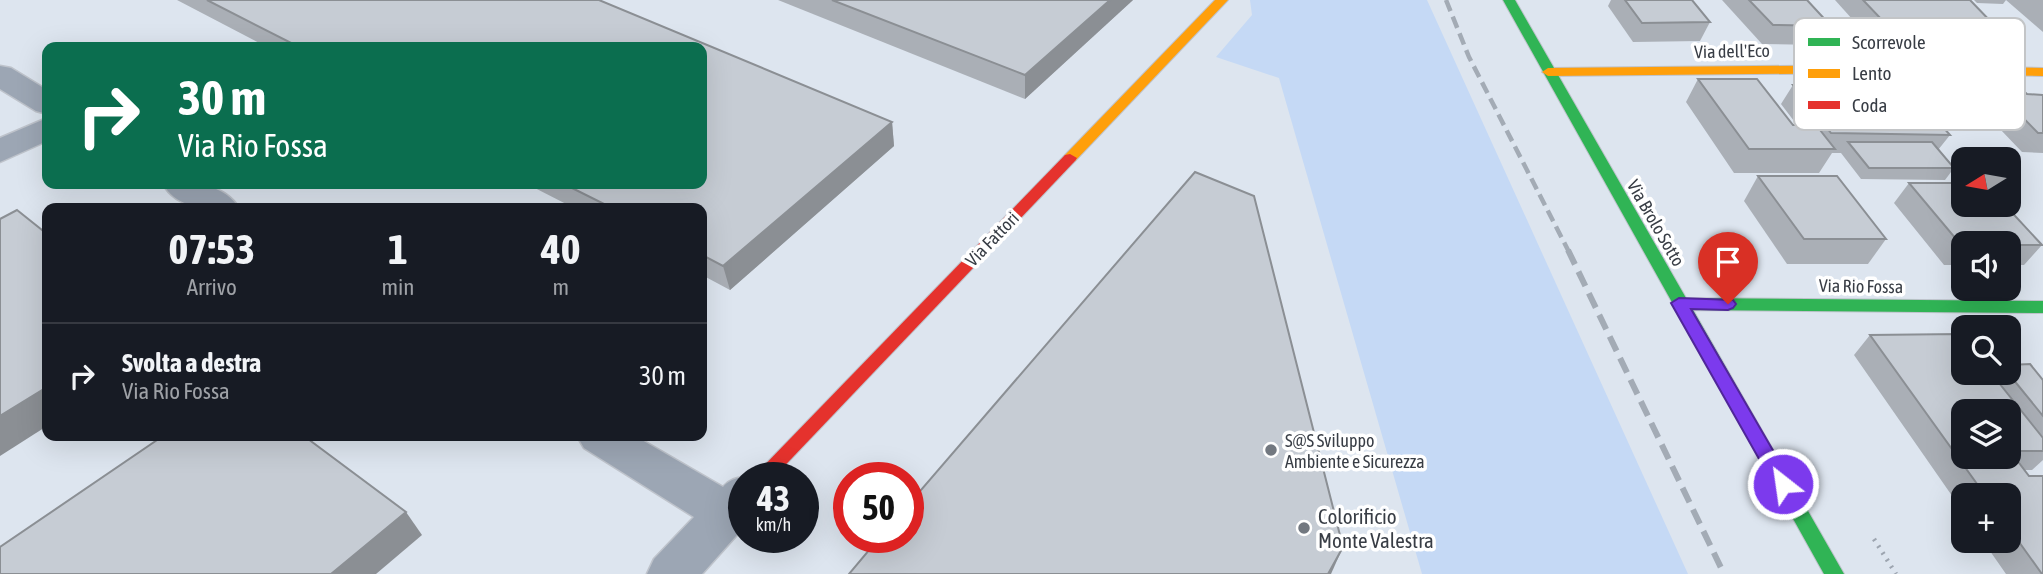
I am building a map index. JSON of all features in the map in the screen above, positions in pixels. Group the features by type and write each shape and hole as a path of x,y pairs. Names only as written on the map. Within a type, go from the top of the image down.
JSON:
{"street":[{"name":"Via Fattori","path":"776,462 1222,0"},
{"name":"Via Brolo Sotto","path":"1509,0 1834,574"},
{"name":"Via dell'Eco","path":"1548,72 1794,70"},
{"name":"Via dell'Eco","path":"2025,72 2043,72"},
{"path":"0,75 42,101"},
{"path":"0,151 42,130"},
{"path":"189,189 212,203"},
{"name":"Via Rio Fossa","path":"1679,303 2043,307"},
{"path":"609,441 728,500"},
{"path":"671,574 728,512"}],"shaded area":[{"path":"1250,0 1427,0 1688,574 1422,574 1279,78 1216,57 1252,15"}],"building":[{"path":"207,0 599,0 700,42 289,42"},
{"path":"832,0 1110,0 1025,75"},
{"path":"1625,0 1692,0 1710,22 1642,23"},
{"path":"1749,0 1807,0 1824,18 1794,18 1794,25 1773,25"},
{"path":"1863,0 1970,0 1987,18 1880,18"},
{"path":"707,45 892,122 723,266 707,258 707,203 602,203 574,189 707,189"},
{"path":"1698,79 1757,79 1794,125 1794,130 1820,130 1835,149 1749,149"},
{"path":"2025,92 2043,95 2043,133 2038,133 2025,120"},
{"path":"1829,130 1946,130 1950,135 1831,133"},
{"path":"1848,142 1932,142 1951,164 1951,168 1869,168"},
{"path":"1195,172 1254,196 1343,547 1328,574 849,574 867,553 924,553 924,486"},
{"path":"1758,176 1837,176 1886,239 1804,239"},
{"path":"1909,183 1951,183 1951,217 2016,217 2042,245 2021,245 2021,231 1951,233"},
{"path":"17,210 42,230 42,390 0,416 0,219"},
{"path":"1951,334 1951,385 2001,385 2012,399 1951,399 1951,448 1870,335"},
{"path":"2021,364 2030,364 2043,380 2043,416 2018,385 2021,385"},
{"path":"2021,410 2043,438 2043,451 2021,451"},
{"path":"156,441 311,441 406,512 331,574 0,574 0,547"},
{"path":"2021,465 2029,476 2043,476 2043,574 2021,545 2021,483 1976,483 1966,469 2021,469"}],"railway":[{"path":"1446,0 1469,57 1568,251"},
{"path":"1568,251 1724,574"}],"traffic: fast":[{"path":"1509,0 1834,574"},
{"path":"1679,304 2043,307"}],"traffic: slow":[{"path":"1070,158 1222,0"},
{"path":"1548,72 1794,70"},
{"path":"2025,72 2043,72"}],"traffic: jam":[{"path":"776,462 1070,158"}],"place":[{"name":"S@S Sviluppo Ambiente e Sicurezza","path":"1271,450"},
{"name":"Colorificio Monte Valestra","path":"1304,528"}],"route":[{"path":"1728,304 1679,303 1783,484"}]}
